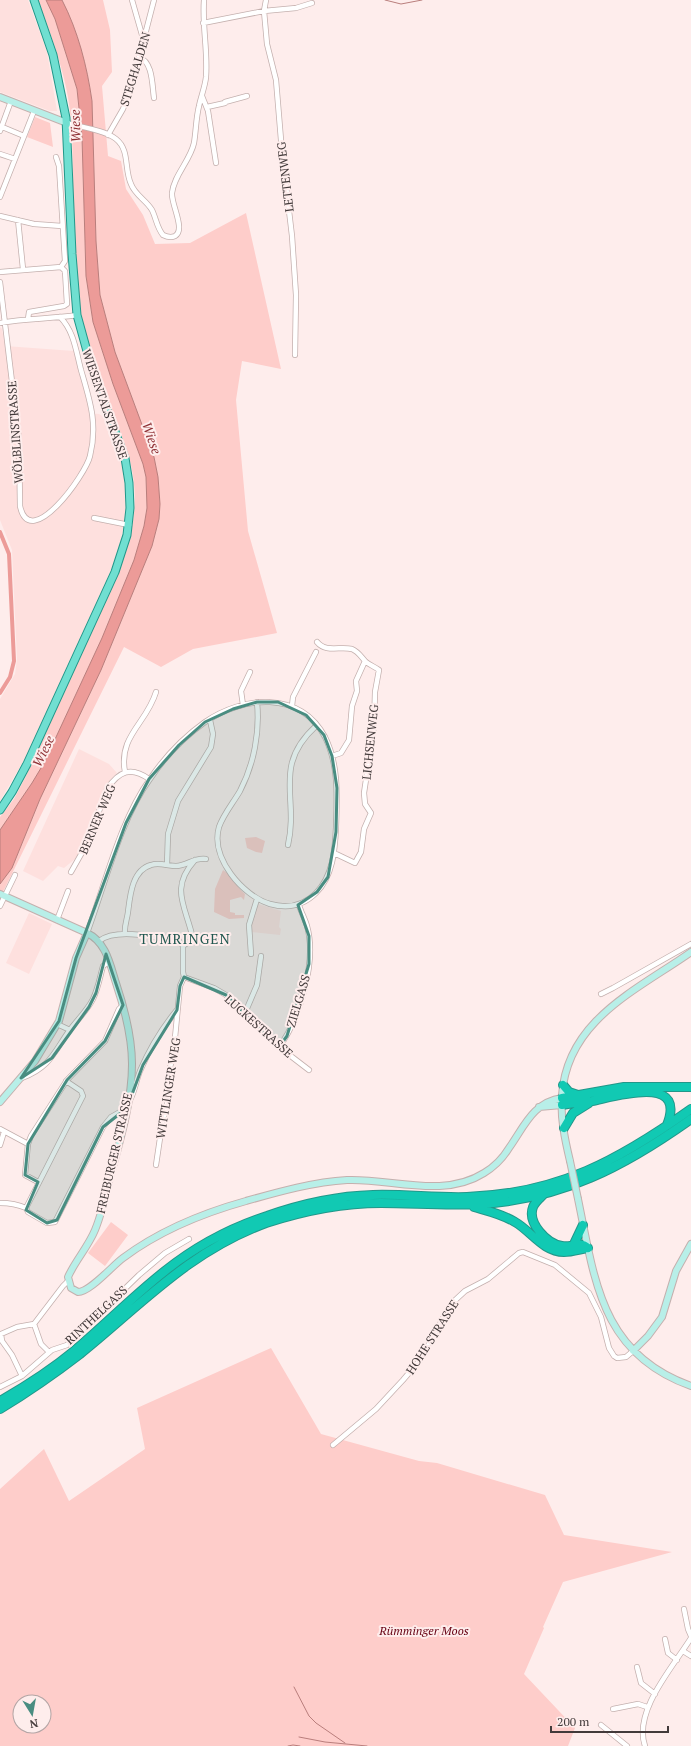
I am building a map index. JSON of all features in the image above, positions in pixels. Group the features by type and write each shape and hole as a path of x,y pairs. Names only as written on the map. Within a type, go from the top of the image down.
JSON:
{"highway":[{"path":"563,1085 569,1092 579,1096"},
{"path":"562,1102 579,1096 624,1087 691,1087"},
{"path":"562,1102 594,1100 625,1093 639,1092 661,1094 669,1100 671,1105 671,1115 667,1126"},
{"path":"564,1128 573,1113 594,1100"},
{"path":"0,1409 73,1351 142,1290 236,1228 295,1206 323,1201 373,1195 472,1197 506,1194 545,1186 603,1164 643,1142 691,1109"},
{"path":"203,1249 282,1218 319,1210 379,1203 467,1205 508,1202 544,1194 606,1172 653,1145 691,1119"},
{"path":"544,1194 533,1207 532,1216 535,1224 548,1240 562,1246 582,1244 588,1248"},
{"path":"467,1205 503,1216 515,1222 543,1244 555,1250 566,1252 588,1248"},
{"path":"574,1244 584,1225"},
{"path":"0,1401 25,1390"}],"main road":[{"name":"WIESENTALSTRASSE","path":"0,810 12,792 27,764 74,658 90,628 115,572 129,525 130,494 125,458 93,373 77,315 72,254 67,123 61,86 53,55 34,0"}],"street":[{"path":"132,0 144,42"},
{"name":"STEGHALDEN","path":"108,135 123,109 131,89 154,0"},
{"path":"0,97 67,123 100,132 117,140 123,148 131,186 152,211 160,231 165,236 174,236 180,229 173,204 172,194 193,147 198,111 206,77 203,23 204,0"},
{"name":"LETTENWEG","path":"266,0 264,11 269,56 276,80 282,152 292,236 296,295 296,355"},
{"path":"203,23 264,11 296,8 312,3"},
{"path":"140,57 148,64 154,98"},
{"path":"202,96 207,107 216,163"},
{"path":"207,107 247,96"},
{"path":"12,101 0,128 24,136"},
{"path":"0,197 34,111"},
{"path":"0,154 15,159"},
{"path":"56,156 59,166 65,261 61,267"},
{"path":"0,181 6,184"},
{"path":"0,216 34,224 62,226"},
{"path":"18,220 23,269"},
{"path":"0,272 61,267"},
{"path":"28,319 29,312 67,305 64,271 61,267"},
{"name":"WÖLBLINSTRASSE","path":"0,282 2,323 19,440 20,506 23,514 28,519 34,520 40,519 55,508 78,482 90,458 93,443 93,416 75,346 70,330 60,317"},
{"path":"2,323 28,319 77,315"},
{"path":"94,518 129,525"},
{"path":"316,642 320,646 333,649 352,650 358,653 365,661 356,681 349,740 341,753 332,756"},
{"path":"292,706 293,697 316,652"},
{"name":"LICHSENWEG","path":"334,853 355,863 361,852 364,828 371,812 365,804 364,793 374,726 375,692 379,670 365,661"},
{"path":"243,705 241,691 250,672"},
{"path":"125,772 123,757 127,742 136,726 152,706 156,692"},
{"path":"0,1102 38,1056 57,1024 63,1011 76,958 87,933 126,823 149,780 179,745 210,720 243,705 257,702 278,702 292,706 306,715 324,735 332,756 337,788 334,853 328,877 323,885 309,900 298,905 283,907 268,904 257,899 240,886 229,871 220,848 218,834 220,827 241,789 251,763 258,726 257,702"},
{"path":"167,865 168,834 178,801 211,747 213,734 210,720"},
{"path":"288,845 290,833 289,769 292,756 307,734 316,726"},
{"name":"BERNER WEG","path":"71,872 88,842 107,789 119,774 125,772 139,773 149,780"},
{"path":"125,934 124,927 128,900 137,876 146,867 152,864 177,866 197,859 206,859"},
{"path":"182,878 187,869 197,859"},
{"path":"177,866 182,870 180,894 193,939 183,946"},
{"path":"1,905 3,895 15,875"},
{"path":"57,920 68,891"},
{"path":"3,895 87,933 99,941 108,936 125,934 180,942 183,946 184,977"},
{"path":"251,954 249,925 257,899"},
{"name":"ZIELGASS","path":"279,1047 287,1036 298,1008 309,964 310,948 307,925 298,905"},
{"name":"FREIBURGER STRASSE","path":"68,1281 70,1274 95,1231 128,1106 132,1060 130,1033 123,1005 107,963 104,950 99,941"},
{"path":"601,994 691,944"},
{"path":"691,952 610,1008 588,1028 571,1055 563,1085 562,1102 564,1128 588,1248 600,1297 606,1313 617,1332 633,1351 660,1373 691,1386"},
{"path":"245,1013 257,985 261,956"},
{"path":"21,1078 35,1071 52,1058 70,1030 94,998 103,966 107,963"},
{"name":"LUCKESTRASSE","path":"184,977 214,988 226,996 279,1047 309,1070"},
{"name":"WITTLINGER WEG","path":"156,1165 163,1118 167,1110 166,1088 174,1048 180,986 184,977"},
{"path":"38,1182 25,1175 28,1144 31,1136 66,1082 105,1041 119,1009 123,1005"},
{"path":"0,1203 11,1203 26,1208 28,1212 47,1223 51,1224 56,1221 103,1127 111,1117 128,1106 143,1065 167,1022 177,1010"},
{"path":"57,1024 70,1030"},
{"path":"26,1208 83,1096 82,1091 66,1082"},
{"path":"22,1376 12,1355 2,1341 1,1334 24,1325 34,1324 68,1281 74,1290 82,1292 123,1258 155,1238 195,1218 247,1201 298,1188 347,1180 433,1186 452,1185 468,1181 483,1173 505,1155 529,1116 538,1108 552,1099 562,1102"},
{"path":"0,1145 2,1131 28,1144"},
{"name":"RINTHELGASS","path":"0,1387 22,1376 49,1352 67,1345 139,1275 165,1253 189,1239"},
{"path":"633,1351 660,1321 676,1271 691,1244"},
{"name":"HOHE STRASSE","path":"333,1445 376,1409 420,1360 451,1304 464,1291 488,1279 519,1253 523,1252 555,1265 588,1293 601,1317 609,1348 614,1356 618,1358 626,1358 633,1351"},
{"path":"34,1324 41,1344 49,1352"},
{"path":"645,1746 642,1726 647,1707 691,1637 688,1630 684,1609"},
{"path":"665,1639 668,1653 677,1660"},
{"path":"683,1651 691,1656"},
{"path":"637,1667 641,1683 655,1694"},
{"path":"613,1709 638,1704 647,1707"},
{"path":"601,1725 627,1746"}],"highlighted area":[{"path":"257,702 278,702 306,715 324,735 332,756 337,788 336,832 328,877 317,892 298,905 309,936 309,964 287,1036 279,1047 226,995 184,977 180,986 177,1010 143,1065 127,1108 103,1127 57,1220 47,1223 26,1210 38,1182 25,1175 28,1144 67,1080 105,1041 123,1005 106,954 96,993 89,1007 52,1058 21,1078 59,1021 76,958 126,823 149,779 179,745 205,722 233,709"}],"shaded area":[{"path":"0,0 28,0 47,52 57,111 50,111 0,92"},
{"path":"46,0 62,0 73,24 85,62 92,101 96,241 100,295 115,352 154,457 158,477 160,504 159,519 152,546 101,670 40,799 12,868 0,884 0,830 44,763 102,638 134,560 144,526 147,508 146,477 143,464 113,384 93,322 86,276 82,137 77,89 55,19"},
{"path":"0,327 2,329 5,346 74,351 90,413 99,414 106,418 121,459 126,490 126,517 115,564 30,750 0,801 0,699 15,674 17,659 12,550 0,520"},
{"path":"79,749 109,764 117,773 110,780 104,790 82,847 75,859 64,868 58,866 43,881 23,871"},
{"path":"258,904 281,911 279,927 281,929 280,935 251,932 252,920"},
{"path":"29,913 52,924 29,974 6,963"}],"green space":[{"path":"38,0 46,0 55,19 77,89 82,137 86,276 93,322 113,384 143,464 146,477 147,508 144,526 134,560 102,638 44,763 0,830 0,817 14,799 25,778 121,566 132,525 135,499 129,457 98,374 80,309 75,266 72,141 67,89 59,59"},
{"path":"62,0 103,0 110,30 112,72 102,86 108,156 121,161 126,189 143,215 155,244 190,243 246,213 281,369 242,361 236,400 248,531 277,633 193,649 161,667 124,647 0,898 0,884 12,868 40,799 101,670 152,546 159,519 160,504 158,477 154,457 115,352 100,295 96,241 92,101 81,49 73,24"},
{"path":"35,117 50,123 53,147 27,137"},
{"path":"256,837 265,841 262,853 247,848 245,838"},
{"path":"223,870 245,894 244,900 241,897 230,900 230,912 235,913 235,915 244,915 244,918 229,919 214,912 215,889"},
{"path":"111,1222 128,1235 105,1266 88,1253"},
{"name":"Rümminger Moos","path":"271,1348 321,1434 419,1461 437,1463 545,1495 564,1535 672,1552 563,1582 524,1674 575,1728 568,1746 0,1746 0,1489 44,1449 69,1501 145,1449 137,1408"}],"waterway":[{"path":"385,0 401,4 422,0"},
{"path":"0,532 9,554 14,661 10,677 0,693"},
{"path":"294,1687 309,1716 316,1723 345,1743"},
{"path":"299,1737 325,1742 367,1746"},
{"path":"288,1746 300,1746"}],"district":[{"name":"TUMRINGEN","path":"185,938"}],"water label":[{"name":"Wiese","path":"75,126"},
{"name":"Wiese","path":"152,438"},
{"name":"Wiese","path":"43,751"}]}
